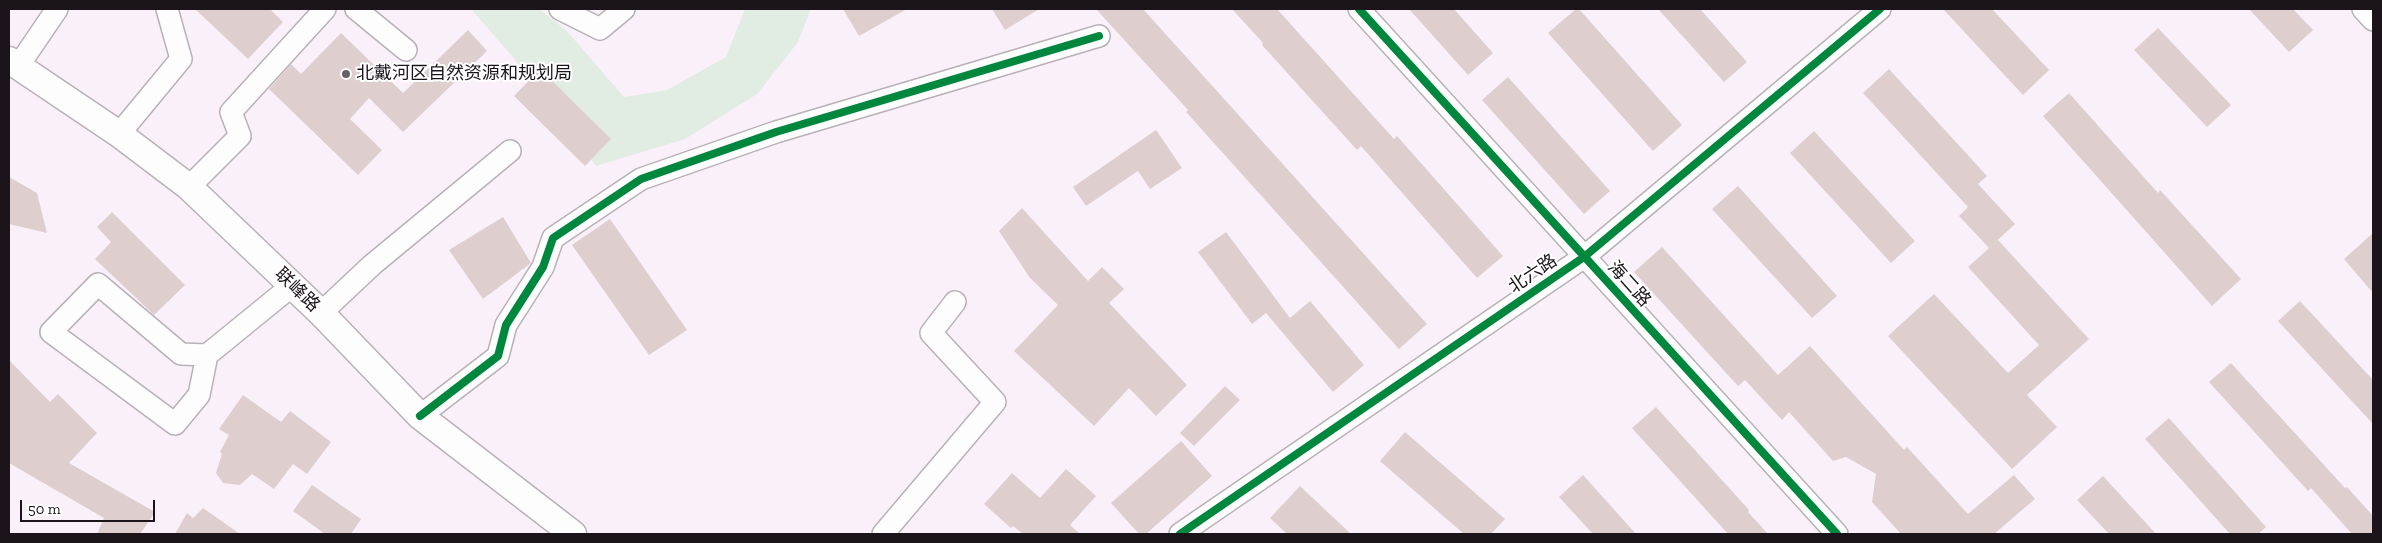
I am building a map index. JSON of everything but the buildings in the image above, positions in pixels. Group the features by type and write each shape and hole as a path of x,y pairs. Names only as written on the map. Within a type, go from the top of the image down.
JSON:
{"main road":[{"name":"联峰路","path":"14,62 119,134 189,187 293,285 420,416 573,534"}],"street":[{"path":"14,62 58,9"},
{"path":"119,134 181,59 167,9"},
{"path":"189,187 240,136 232,112 325,9"},
{"path":"356,9 406,50"},
{"path":"560,9 600,29 624,9"},
{"name":"海二路","path":"1359,9 1837,534"},
{"name":"北六路","path":"1180,534 1584,257 1880,9"},
{"path":"2363,9 2373,20"},
{"path":"420,416 498,356 506,325 543,267 553,238 641,179 776,132 1099,36"},
{"path":"321,313 372,265 510,151"},
{"path":"207,355 180,354 98,284 51,332 175,424 200,395 207,355 293,285"},
{"path":"884,534 995,402 932,333 955,302"}],"shaded area":[{"path":"471,9 539,9 566,30 624,97 667,90 726,57 745,9 811,9 798,42 757,94 685,139 596,166 512,56"}],"cycle path":[{"path":"1359,9 1837,534"},
{"path":"1180,534 1584,257 1880,9"},
{"path":"420,416 498,356 506,325 543,267 553,238 641,179 776,132 1099,36"}],"place":[{"name":"北戴河区自然资源和规划局","path":"346,74"}]}
